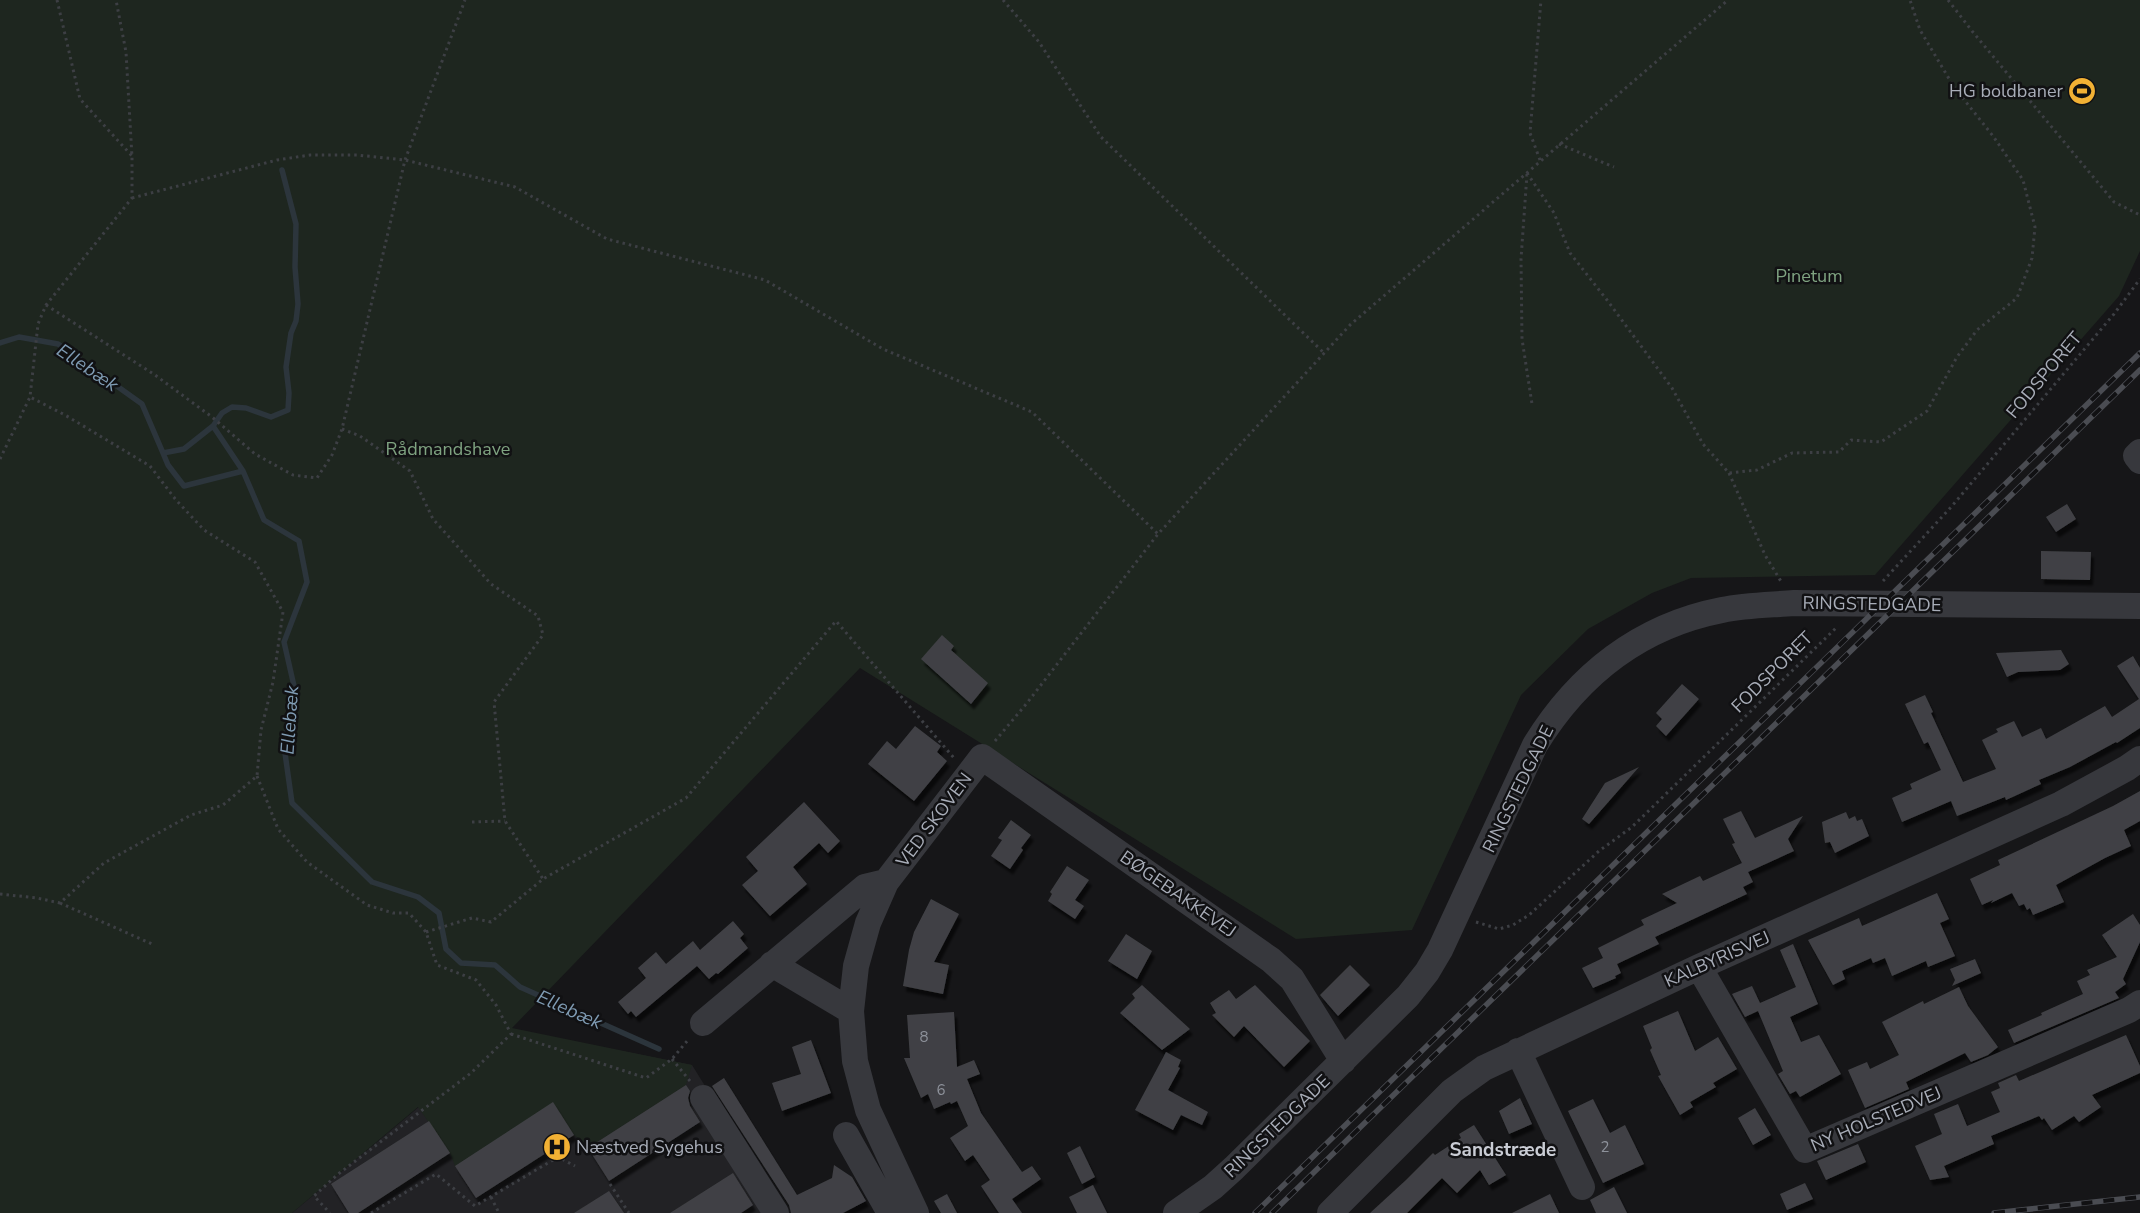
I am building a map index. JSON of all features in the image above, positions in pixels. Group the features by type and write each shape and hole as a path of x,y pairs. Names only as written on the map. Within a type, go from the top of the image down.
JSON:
{"street":[{"path":"2140,452 2136,456 2140,461"},
{"name":"RINGSTEDGADE","path":"1176,1213 1213,1187 1343,1061 1418,984 1440,950 1535,745 1558,709 1594,672 1637,643 1676,623 1721,610 1794,603 2140,606"},
{"name":"KALBYRISVEJ","path":"1330,1213 1452,1091 1484,1068 1699,967 2061,804 2140,759"},
{"name":"VED SKOVEN","path":"916,1213 868,1110 855,1061 851,1010 856,966 865,932 886,882 975,766"},
{"name":"BØGEBAKKEVEJ","path":"975,766 1271,960 1292,979 1343,1061"},
{"name":"VED SKOVEN","path":"703,1023 865,887 886,882"},
{"path":"772,964 851,1010"},
{"name":"NY HOLSTEDVEJ","path":"1699,967 1805,1150 2120,1014 2140,1003"},
{"path":"1518,1051 1582,1187"},
{"path":"703,1098 776,1213"},
{"path":"846,1135 890,1213"}],"path":[{"path":"57,0 80,100 132,157"},
{"path":"116,0 126,52 132,157 132,198"},
{"path":"46,305 154,375 212,416 254,454 293,475 318,478 332,455 342,429 405,160 465,0"},
{"path":"1003,0 1039,42 1101,136 1324,353"},
{"path":"1540,160 1530,133 1541,0"},
{"path":"426,932 472,918 490,922 544,879 686,798 836,621 975,766 1027,703 1158,534 1350,325 1728,0"},
{"path":"1729,472 1757,470 1792,453 1839,452 1851,440 1881,442 1927,411 1957,357 1977,330 2016,298 2026,274 2032,258 2035,227 2023,180 1993,136 1954,88 1920,30 1910,0"},
{"path":"1948,0 1972,32 2114,202 2140,215"},
{"path":"1559,144 1614,167"},
{"path":"0,459 30,397 38,324 46,305 132,198 277,160 310,155 357,155 405,160 515,187 607,239 765,280 883,349 1032,412 1158,534"},
{"path":"1527,173 1554,213 1570,254 1607,300 1672,388 1703,444 1729,472 1765,555 1794,603"},
{"path":"1527,173 1521,259 1522,329 1532,404"},
{"name":"FODSPORET","path":"1876,587 1952,506 2114,314 2140,279"},
{"path":"30,397 65,415 150,466 176,500 204,530 255,562 283,612 273,682 261,730 257,776 278,829 307,862 367,904 393,913 409,914 426,932 437,965 476,980 496,1005 511,1034 646,1078 672,1059 703,1023"},
{"path":"342,429 360,436 410,471 434,519 484,577 491,584 538,616 543,635 494,702 504,821 544,879"},
{"name":"FODSPORET","path":"1458,914 1498,929 1513,925 1529,915 1599,851 1632,827 1843,621"},
{"path":"60,903 104,863 191,815 223,805 257,776"},
{"path":"472,822 504,821"},
{"path":"0,894 37,898 60,903 152,944"},
{"path":"330,1213 314,1196 337,1175 471,1073 511,1034"},
{"path":"672,1059 703,1098"},
{"path":"371,1213 436,1174 475,1206 558,1157 575,1166"},
{"path":"610,1184 630,1213"},
{"path":"491,1197 499,1213"}],"shaded area":[{"name":"Næstved Sygehus","path":"512,1029 692,1065 784,1213 292,1213"}],"green space":[{"name":"Rådmandshave","path":"0,0 2140,0 2140,251 2119,296 1875,575 1691,578 1652,593 1588,629 1521,695 1412,930 1296,939 860,668 512,1028 692,1065 686,1085 588,1148 574,1135 553,1103 455,1166 450,1153 418,1107 292,1213 0,1213"}],"building":[{"path":"2067,504 2076,519 2056,532 2046,517"},
{"path":"2041,551 2091,552 2090,580 2041,579"},
{"path":"942,635 954,646 951,650 988,683 971,704 921,659"},
{"path":"2061,650 2069,664 2060,670 2018,672 2007,677 1996,653"},
{"path":"2133,656 2140,668 2140,728 2117,743 2070,767 2039,780 2041,784 2006,800 2005,797 1957,816 1951,801 1902,822 1892,798 1912,789 1910,784 1941,770 1928,742 1924,744 1905,704 1925,695 1933,712 1931,713 1963,782 1996,769 1982,740 1998,732 1996,729 2014,721 2022,737 2041,728 2046,739 2105,706 2112,717 2139,699 2117,666"},
{"path":"1682,684 1699,699 1666,736 1656,726 1662,719 1656,713"},
{"path":"915,726 941,746 937,752 947,761 914,801 868,764 887,741 896,749"},
{"path":"1639,767 1589,824 1582,819 1605,783"},
{"path":"2140,791 2140,821 2124,830 2131,846 2056,885 2064,902 2033,915 2030,908 2027,910 2024,904 2019,906 2012,893 1982,905 1970,879 2000,865 1998,860 2113,806"},
{"path":"804,802 840,841 828,853 819,843 793,867 807,884 770,916 742,885 758,871 746,857"},
{"path":"1741,811 1755,838 1803,816 1788,839 1794,851 1748,872 1753,882 1743,887 1747,894 1655,937 1659,944 1617,964 1621,973 1615,976 1616,978 1593,988 1582,968 1603,958 1598,948 1644,925 1641,920 1677,903 1662,894 1700,876 1703,881 1742,863 1732,844 1735,843 1723,819"},
{"path":"1846,812 1849,819 1855,816 1857,821 1862,819 1869,836 1835,853 1830,842 1825,843 1822,822"},
{"path":"1011,820 1031,835 1021,848 1023,850 1010,869 991,856 1002,840 998,838"},
{"path":"1067,866 1089,880 1075,900 1084,906 1075,919 1048,901 1052,894 1050,892"},
{"path":"1937,893 1949,919 1940,923 1955,956 1928,967 1926,961 1892,976 1885,958 1873,963 1871,958 1842,971 1845,979 1833,985 1808,940 1859,918 1862,926"},
{"path":"931,899 959,914 934,962 949,965 943,994 903,986 914,932"},
{"path":"2133,914 2140,925 2140,942 2123,979 2126,984 2115,992 2119,998 2014,1043 2008,1030 2083,994 2077,981 2090,975 2087,970 2117,957 2102,935"},
{"path":"733,921 744,934 740,938 748,948 718,974 716,973 709,979 697,966 636,1017 631,1011 628,1014 618,1002 646,978 638,968 656,952 666,964 693,941 700,950"},
{"path":"1126,934 1152,951 1137,979 1108,961"},
{"path":"1793,944 1818,1004 1790,1017 1801,1042 1819,1035 1841,1074 1800,1097 1796,1091 1790,1094 1778,1074 1783,1071 1758,1011 1745,1017 1732,994 1752,986 1760,1003 1796,987 1780,950"},
{"path":"1975,959 1981,973 1952,986 1955,980 1950,969"},
{"path":"1350,965 1370,985 1338,1016 1320,995"},
{"path":"1142,985 1190,1029 1162,1050 1120,1013 1135,998 1132,994"},
{"path":"1255,985 1310,1041 1284,1067 1244,1026 1234,1037 1212,1015 1216,1013 1210,1003 1229,990 1236,999"},
{"path":"1959,987 1968,1006 1998,1047 1988,1055 1971,1062 1965,1053 1906,1082 1909,1089 1865,1108 1848,1070 1867,1062 1870,1069 1899,1055 1882,1022 1923,1001 1924,1004"},
{"path":"1678,1011 1695,1051 1718,1037 1737,1069 1713,1083 1716,1087 1690,1102 1693,1107 1680,1115 1658,1076 1661,1075 1650,1050 1652,1048 1643,1026"},
{"path":"954,1012 957,1067 974,1060 980,1074 967,1079 981,1113 1022,1172 1032,1166 1041,1179 1012,1199 1022,1213 999,1213 981,1186 990,1180 973,1155 965,1161 950,1138 968,1126 957,1101 934,1109 928,1094 921,1098 904,1058 910,1058 907,1015"},
{"path":"2126,1035 2140,1066 2140,1073 2092,1095 2101,1107 2079,1122 2074,1116 2052,1130 2044,1118 2042,1120 2039,1116 1991,1136 1994,1144 1944,1166 1949,1177 1930,1180 1915,1146 1942,1134 1934,1114 1958,1104 1967,1126 2000,1112 1991,1092 2000,1088 1998,1083 2016,1075 2019,1081"},
{"path":"811,1040 831,1093 782,1111 772,1083 801,1074 792,1047"},
{"path":"1166,1052 1181,1060 1178,1067 1180,1068 1168,1090 1208,1112 1202,1125 1181,1115 1173,1130 1135,1110"},
{"path":"724,1078 797,1195 832,1178 834,1165 852,1177 866,1201 843,1213 791,1213 789,1205 712,1086"},
{"path":"686,1085 690,1091 688,1098 690,1106 700,1122 609,1181 588,1148"},
{"path":"1520,1098 1532,1124 1509,1134 1499,1111"},
{"path":"1593,1099 1610,1133 1625,1125 1644,1164 1603,1183 1568,1111"},
{"path":"553,1102 574,1135 476,1198 455,1166"},
{"path":"1755,1108 1771,1135 1753,1145 1738,1118"},
{"path":"429,1121 450,1153 358,1213 349,1213 331,1184"},
{"path":"1474,1125 1506,1175 1489,1185 1480,1170 1457,1193 1442,1178 1407,1213 1370,1213 1433,1153 1435,1155 1461,1138 1459,1134"},
{"path":"1858,1144 1866,1162 1826,1180 1817,1161"},
{"path":"1080,1146 1095,1177 1082,1184 1067,1153"},
{"path":"733,1173 753,1205 741,1213 670,1213"},
{"path":"1805,1183 1813,1199 1787,1210 1780,1194"},
{"path":"1093,1185 1107,1213 1077,1213 1069,1197"},
{"path":"1614,1187 1627,1213 1596,1213 1590,1200"},
{"path":"609,1191 624,1213 574,1213"},
{"path":"947,1194 957,1213 941,1213 934,1201"},
{"path":"1550,1194 1559,1213 1512,1213"}],"waterway":[{"path":"213,426 222,413 232,407 246,408 271,417 288,410 289,393 286,367 298,304 295,267 296,224 282,170"},
{"name":"Ellebæk","path":"0,343 19,337 58,344 142,404 163,453 184,449 213,426 243,471 264,520 299,541 307,582 284,642 294,686 284,746 292,803 372,882 418,897 439,913 446,949 461,963 495,965 520,987 659,1049"},
{"path":"163,453 168,465 184,486 243,471"}],"railway":[{"path":"1255,1213 2140,353"},
{"path":"1272,1213 2140,370"},
{"path":"1994,1213 2140,1197"}],"place":[{"name":"HG boldbaner","path":"2082,91"},
{"name":"Næstved Sygehus","path":"557,1147"}],"district":[{"name":"Sandstræde","path":"1503,1149"}],"park label":[{"name":"Pinetum","path":"1809,276"}]}
